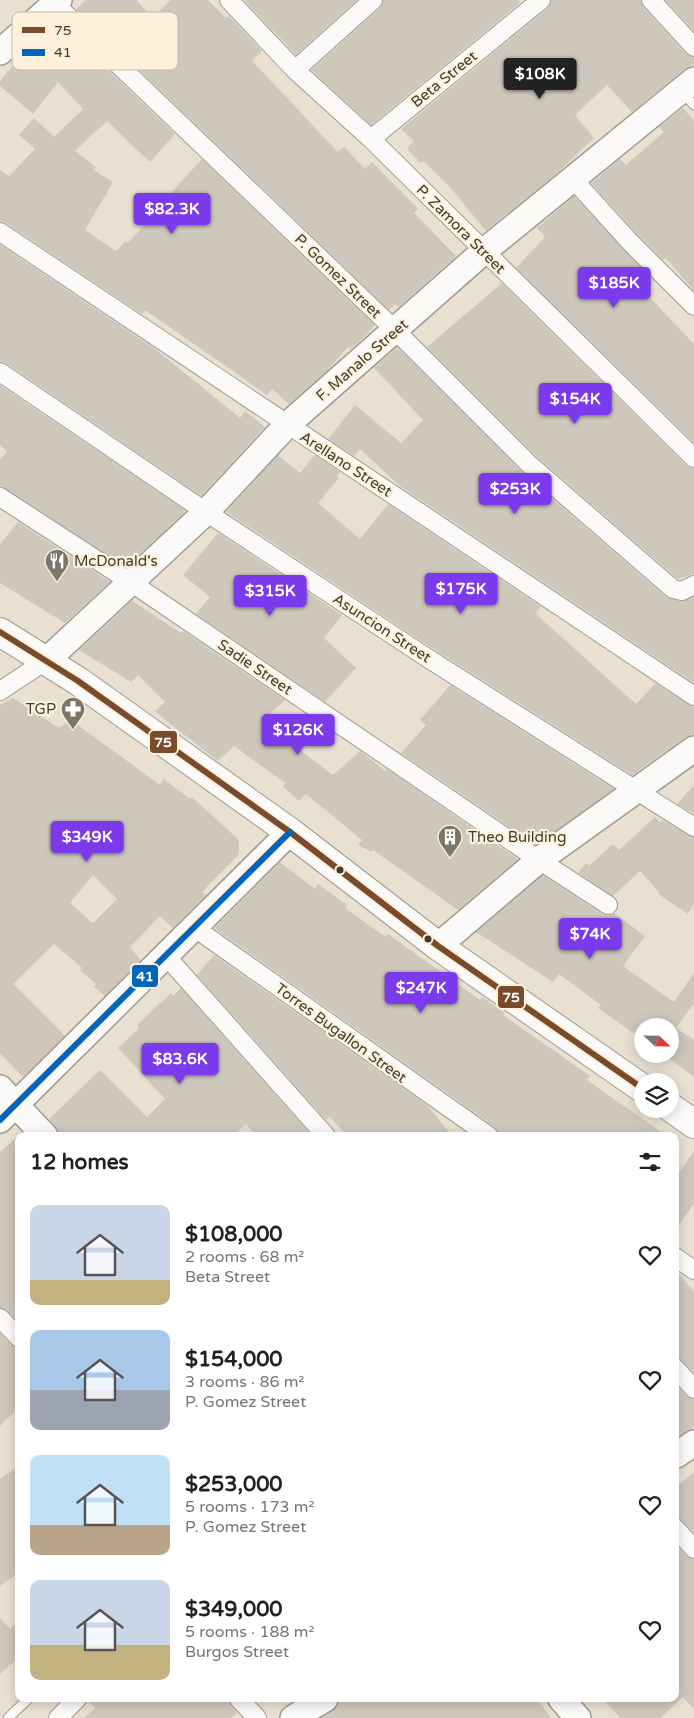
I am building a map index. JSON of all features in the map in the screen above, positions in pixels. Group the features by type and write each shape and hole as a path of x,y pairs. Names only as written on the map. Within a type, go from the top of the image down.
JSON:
{"main road":[{"path":"0,632 48,660 290,832 438,946 634,1082"},
{"path":"679,1113 694,1124"}],"street":[{"name":"P. Zamora Street","path":"229,0 295,70 371,139 483,252 694,458"},
{"path":"295,70 374,0"},
{"name":"Beta Street","path":"371,139 542,0"},
{"path":"651,0 694,47"},
{"path":"42,12 55,1"},
{"name":"P. Gomez Street","path":"55,1 66,12"},
{"path":"2,47 12,38"},
{"name":"P. Gomez Street","path":"126,70 396,331 530,465 674,589 682,591 694,585"},
{"name":"F. Manalo Street","path":"48,660 206,512 287,425 396,331 483,252 573,178 690,92"},
{"path":"573,178 630,242 694,306"},
{"name":"Arellano Street","path":"0,232 694,696"},
{"name":"Asuncion Street","path":"0,372 206,512 429,659 694,827"},
{"name":"Sadie Street","path":"0,497 132,583 608,905"},
{"path":"0,690 48,660"},
{"path":"438,946 539,860 636,789 694,750"},
{"path":"41,1132 6,1105 167,957 290,832"},
{"name":"Torres Bugallon Street","path":"195,928 483,1132"},
{"path":"167,957 322,1132"},
{"path":"455,1114 470,1132"},
{"path":"679,1260 694,1270"},
{"path":"0,1318 15,1334"},
{"path":"679,1372 694,1389"},
{"path":"679,1453 694,1443"},
{"path":"679,1532 694,1549"},
{"path":"58,1718 74,1702"},
{"path":"242,1702 257,1718"},
{"path":"293,1718 320,1702"},
{"path":"564,1702 578,1718"}],"lane":[{"path":"8,1718 25,1702"}],"building":[{"path":"86,0 136,0 147,12 79,12 76,9"},
{"path":"171,0 208,0 226,18 229,16 262,51 252,61 338,152 344,147 365,169 372,162 418,209 414,213 456,256 399,307 395,304 389,310 139,70 178,70 178,12 159,12"},
{"path":"246,0 357,0 296,55"},
{"path":"383,0 518,0 520,3 371,125 311,70 380,8"},
{"path":"551,0 641,0 643,7 686,54 694,57 694,64 685,69 632,112 607,85 575,115 594,138 557,173 486,231 449,186 423,161 421,163 407,149 414,141 401,129 548,8"},
{"path":"665,0 694,0 694,31"},
{"path":"12,67 12,70 108,70 175,134 150,162 107,121 75,151 96,167 93,170 113,182 85,230 116,251 126,241 128,243 155,213 154,211 202,159 375,325 359,342 350,349 348,347 327,371 289,404 272,389 267,395 145,310 142,314 6,223 0,221 0,170 9,176 35,149 19,135 34,118 54,137 83,109 58,82 33,114 0,86 0,81"},
{"path":"683,108 694,121 694,291 666,258 663,260 638,235 591,183 620,159 626,165 664,132 659,127"},
{"path":"574,196 648,275 638,285 694,344 694,443 516,268 545,237 537,228"},
{"path":"0,245 154,348 240,418 245,411 265,427 201,496 6,363 0,361"},
{"path":"502,283 687,466 694,468 694,574 678,579 537,457 427,347"},
{"path":"397,347 523,473 666,597 680,601 694,597 694,683 401,487 360,449 354,456 328,439 355,405 401,443 423,420 374,368"},
{"path":"0,385 185,510 183,514 126,567 0,486 0,460 7,451 0,445"},
{"path":"278,455 300,473 315,455 340,472 337,476 339,478 318,503 360,539 388,504 541,607 535,613 636,704 655,684 649,679 694,707 694,735 686,737 632,775 435,650 226,512"},
{"name":"McDonald's","path":"18,522 110,582 65,623 0,583 0,544"},
{"path":"218,533 342,615 324,638 356,668 325,702 196,614 210,597 183,575"},
{"path":"132,601 181,633 183,631 285,700 262,721 333,775 360,751 385,771 387,769 518,859 458,910 373,850 372,852 358,845 362,840 306,794 299,801 283,787 285,783 234,746 218,761 155,712 165,702 138,675 131,682 79,650"},
{"path":"450,685 614,789 536,845 401,753 426,725 420,720"},
{"path":"13,698 59,728 71,720 160,785 164,779 190,799 192,797 239,840 239,854 202,892 206,895 173,928 160,916 130,947 141,960 105,996 94,987 96,984 80,970 82,968 54,944 13,984 65,1036 23,1077 0,1053 0,705","holes":["93,875 117,899 93,923 70,903"]},
{"path":"694,785 694,814 677,804"},
{"path":"655,817 660,822 662,820 694,838 694,904 688,914 658,894 659,892 640,871 613,896 578,873 586,863 589,866 613,844 619,850"},
{"path":"280,862 315,889 318,884 347,905 345,908 386,937 388,934 480,1000 482,997 505,1013 503,1015 590,1076 587,1080 634,1113 634,1118 641,1118 661,1132 498,1132 495,1127 214,928"},
{"path":"543,875 602,914 608,916 614,913 645,936 623,966 674,1002 694,973 694,1003 679,1024 679,1018 634,1018 634,1033 598,1008 601,1005 559,974 553,982 476,932"},
{"path":"214,955 427,1105 449,1132 344,1132 330,1117 326,1120 197,975"},
{"path":"181,988 308,1132 253,1132 246,1124 237,1132 58,1132 49,1119 100,1070 147,1117 165,1099 118,1048 139,1028 137,1025 171,993 173,996"},
{"path":"679,1030 694,1040 694,1077 675,1063 679,1063"},
{"path":"15,1139 15,1318 7,1310 0,1308 0,1152"},
{"path":"694,1151 694,1203 679,1225 679,1173"},
{"path":"679,1275 694,1292 694,1373 679,1360"},
{"path":"0,1333 15,1347 15,1411 0,1426"},
{"path":"679,1388 686,1396 694,1399 694,1427 679,1436"},
{"path":"15,1469 15,1575 0,1586 0,1479"},
{"path":"694,1472 694,1533 679,1520 679,1485"},
{"path":"679,1548 686,1556 694,1559 694,1709 683,1697 679,1701"},
{"path":"0,1618 10,1629 15,1624 15,1661 0,1674"},
{"path":"90,1702 230,1702 237,1713 231,1718 84,1718 95,1708"},
{"path":"338,1702 539,1702 551,1718 321,1718 337,1706"},
{"path":"606,1702 678,1702 660,1718 620,1718"}],"transit line":[{"name":"75","path":"0,632 78,681 290,832 438,946 634,1082"},
{"name":"41","path":"0,1120 290,832"}],"place":[{"name":"McDonald's","path":"57,582"},
{"name":"TGP","path":"73,730"},
{"name":"Theo Building","path":"450,858"}]}
